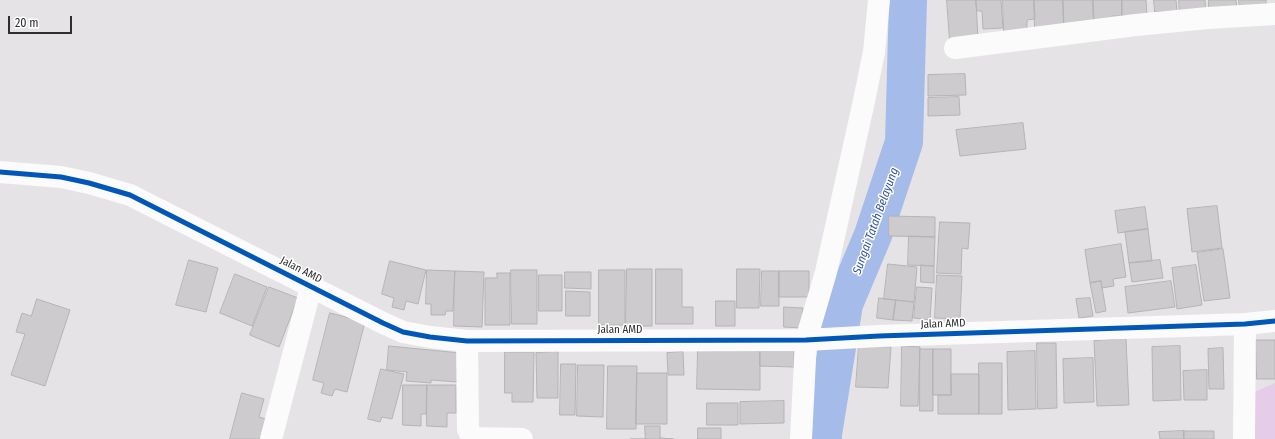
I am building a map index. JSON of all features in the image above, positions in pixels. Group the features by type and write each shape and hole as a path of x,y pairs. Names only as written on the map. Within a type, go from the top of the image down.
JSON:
{"street":[{"path":"801,439 813,339 826,272 874,52 879,0"},
{"path":"955,48 1136,25 1208,18 1275,14"},
{"name":"Jalan AMD","path":"0,172 60,177 89,183 130,195 383,323 403,332 430,337 467,341 813,339 1245,324 1275,321"},
{"path":"271,439 311,287"},
{"path":"1244,439 1245,324"},
{"path":"467,341 468,429 471,435 477,438 522,439"}],"shaded area":[{"path":"1275,383 1275,439 1250,439 1243,397"}],"building":[{"path":"947,0 976,0 978,40 950,41"},
{"path":"976,0 1001,0 1003,28 983,29 982,11 977,11"},
{"path":"1003,0 1034,0 1035,19 1027,20 1027,30 1004,31"},
{"path":"1034,0 1063,0 1064,28 1035,29"},
{"path":"1063,0 1093,0 1094,27 1064,28"},
{"path":"1093,0 1122,0 1122,16 1112,16 1112,26 1094,27"},
{"path":"1122,0 1146,0 1147,15 1122,16"},
{"path":"1154,0 1176,0 1177,11 1155,12"},
{"path":"1179,0 1205,0 1206,15 1180,17"},
{"path":"1209,0 1236,0 1237,11 1209,12"},
{"path":"1239,0 1266,0 1266,9 1240,10"},
{"path":"965,74 966,95 928,96 928,75"},
{"path":"959,97 960,115 928,116 928,98"},
{"path":"1023,123 1026,149 960,156 956,130"},
{"path":"1217,206 1222,248 1192,252 1187,209"},
{"path":"1145,207 1148,229 1118,233 1115,211"},
{"path":"889,216 935,217 935,237 889,236"},
{"path":"940,222 970,223 968,249 962,248 961,274 937,273"},
{"path":"1148,229 1152,261 1129,263 1125,232"},
{"path":"909,236 935,237 934,266 908,265"},
{"path":"1121,244 1126,277 1113,279 1114,286 1102,288 1101,281 1090,283 1085,250"},
{"path":"1223,249 1230,298 1204,301 1197,253"},
{"path":"189,260 218,268 206,312 176,305"},
{"path":"1160,260 1163,278 1132,282 1129,263"},
{"path":"390,261 426,270 418,304 406,301 404,310 392,307 394,298 382,294"},
{"path":"888,264 917,267 914,302 884,299"},
{"path":"921,265 934,266 934,283 921,282"},
{"path":"1196,265 1202,305 1177,309 1172,268"},
{"path":"627,269 652,269 652,326 626,326"},
{"path":"656,269 682,269 682,307 693,307 693,324 656,324"},
{"path":"737,269 760,269 759,308 737,308"},
{"path":"427,270 455,271 453,311 446,311 445,315 431,315 431,304 426,304"},
{"path":"511,270 537,270 537,324 512,324"},
{"path":"599,270 625,270 625,325 599,325"},
{"path":"455,271 484,272 482,327 454,326"},
{"path":"762,271 779,271 779,306 761,306"},
{"path":"779,271 809,271 809,297 779,297"},
{"path":"565,272 591,272 591,289 565,288"},
{"path":"497,273 510,273 510,325 485,325 485,278 497,278"},
{"path":"235,274 267,287 252,326 220,313"},
{"path":"539,275 562,275 562,311 539,311"},
{"path":"937,275 962,276 960,319 935,318"},
{"path":"1101,281 1106,311 1096,313 1090,283"},
{"path":"1171,281 1175,307 1128,313 1125,287"},
{"path":"269,287 298,298 279,347 250,335"},
{"path":"917,287 932,288 930,320 914,318"},
{"path":"566,291 590,292 590,316 566,316"},
{"path":"879,298 896,300 893,320 877,318"},
{"path":"1090,298 1093,316 1079,318 1076,299"},
{"path":"37,299 70,310 45,386 11,375 25,334 16,332 22,313 31,316"},
{"path":"896,300 914,302 912,321 893,320"},
{"path":"716,301 735,301 735,326 716,326"},
{"path":"784,307 803,308 802,328 784,327"},
{"path":"330,313 365,322 347,392 335,389 332,396 321,393 324,383 313,380"},
{"path":"1126,339 1129,405 1097,406 1094,341"},
{"path":"1256,340 1275,340 1275,379 1257,379"},
{"path":"1037,343 1056,343 1057,408 1038,409"},
{"path":"859,345 891,347 888,388 856,387"},
{"path":"389,346 460,353 457,382 431,380 431,383 406,381 407,372 387,370"},
{"path":"902,346 920,347 918,406 901,406"},
{"path":"1180,346 1181,400 1153,401 1152,347"},
{"path":"1223,348 1224,389 1209,389 1208,349"},
{"path":"920,349 933,349 933,411 920,411"},
{"path":"933,349 951,349 951,395 933,395"},
{"path":"698,350 760,351 760,390 697,389"},
{"path":"760,351 794,351 794,367 760,366"},
{"path":"1035,351 1036,409 1008,410 1007,352"},
{"path":"505,352 534,352 533,402 512,402 512,393 505,393"},
{"path":"558,352 558,398 537,398 536,353"},
{"path":"683,352 684,375 668,375 667,353"},
{"path":"1093,358 1094,402 1064,403 1063,359"},
{"path":"979,363 1002,363 1002,414 979,414"},
{"path":"561,364 576,364 575,415 560,415"},
{"path":"578,365 604,365 603,417 577,416"},
{"path":"608,366 637,366 636,429 607,429"},
{"path":"381,369 404,374 392,419 382,417 380,422 368,419"},
{"path":"1207,370 1207,400 1184,400 1183,371"},
{"path":"637,373 667,373 667,424 636,424"},
{"path":"951,374 979,374 979,414 938,414 938,395 951,395"},
{"path":"403,385 427,385 426,414 421,414 421,426 403,425"},
{"path":"427,385 456,385 456,413 447,413 447,427 427,426"},
{"path":"242,393 264,399 259,417 266,419 261,439 230,439"},
{"path":"784,401 784,423 740,424 740,402"},
{"path":"707,403 738,403 738,425 707,425"},
{"path":"645,426 660,426 660,438 674,439 645,439"},
{"path":"698,428 721,428 721,439 698,439"},
{"path":"1184,431 1184,439 1160,439 1159,432"},
{"path":"1184,431 1214,431 1214,439 1184,439"}],"waterway":[{"name":"Sungai Tatah Belayung","path":"823,439 844,304 873,235 904,142 908,0"}],"cycle path":[{"path":"0,172 61,177 89,183 130,195 383,323 403,332 430,337 467,341 806,340 879,336 1245,324 1275,321"}]}
